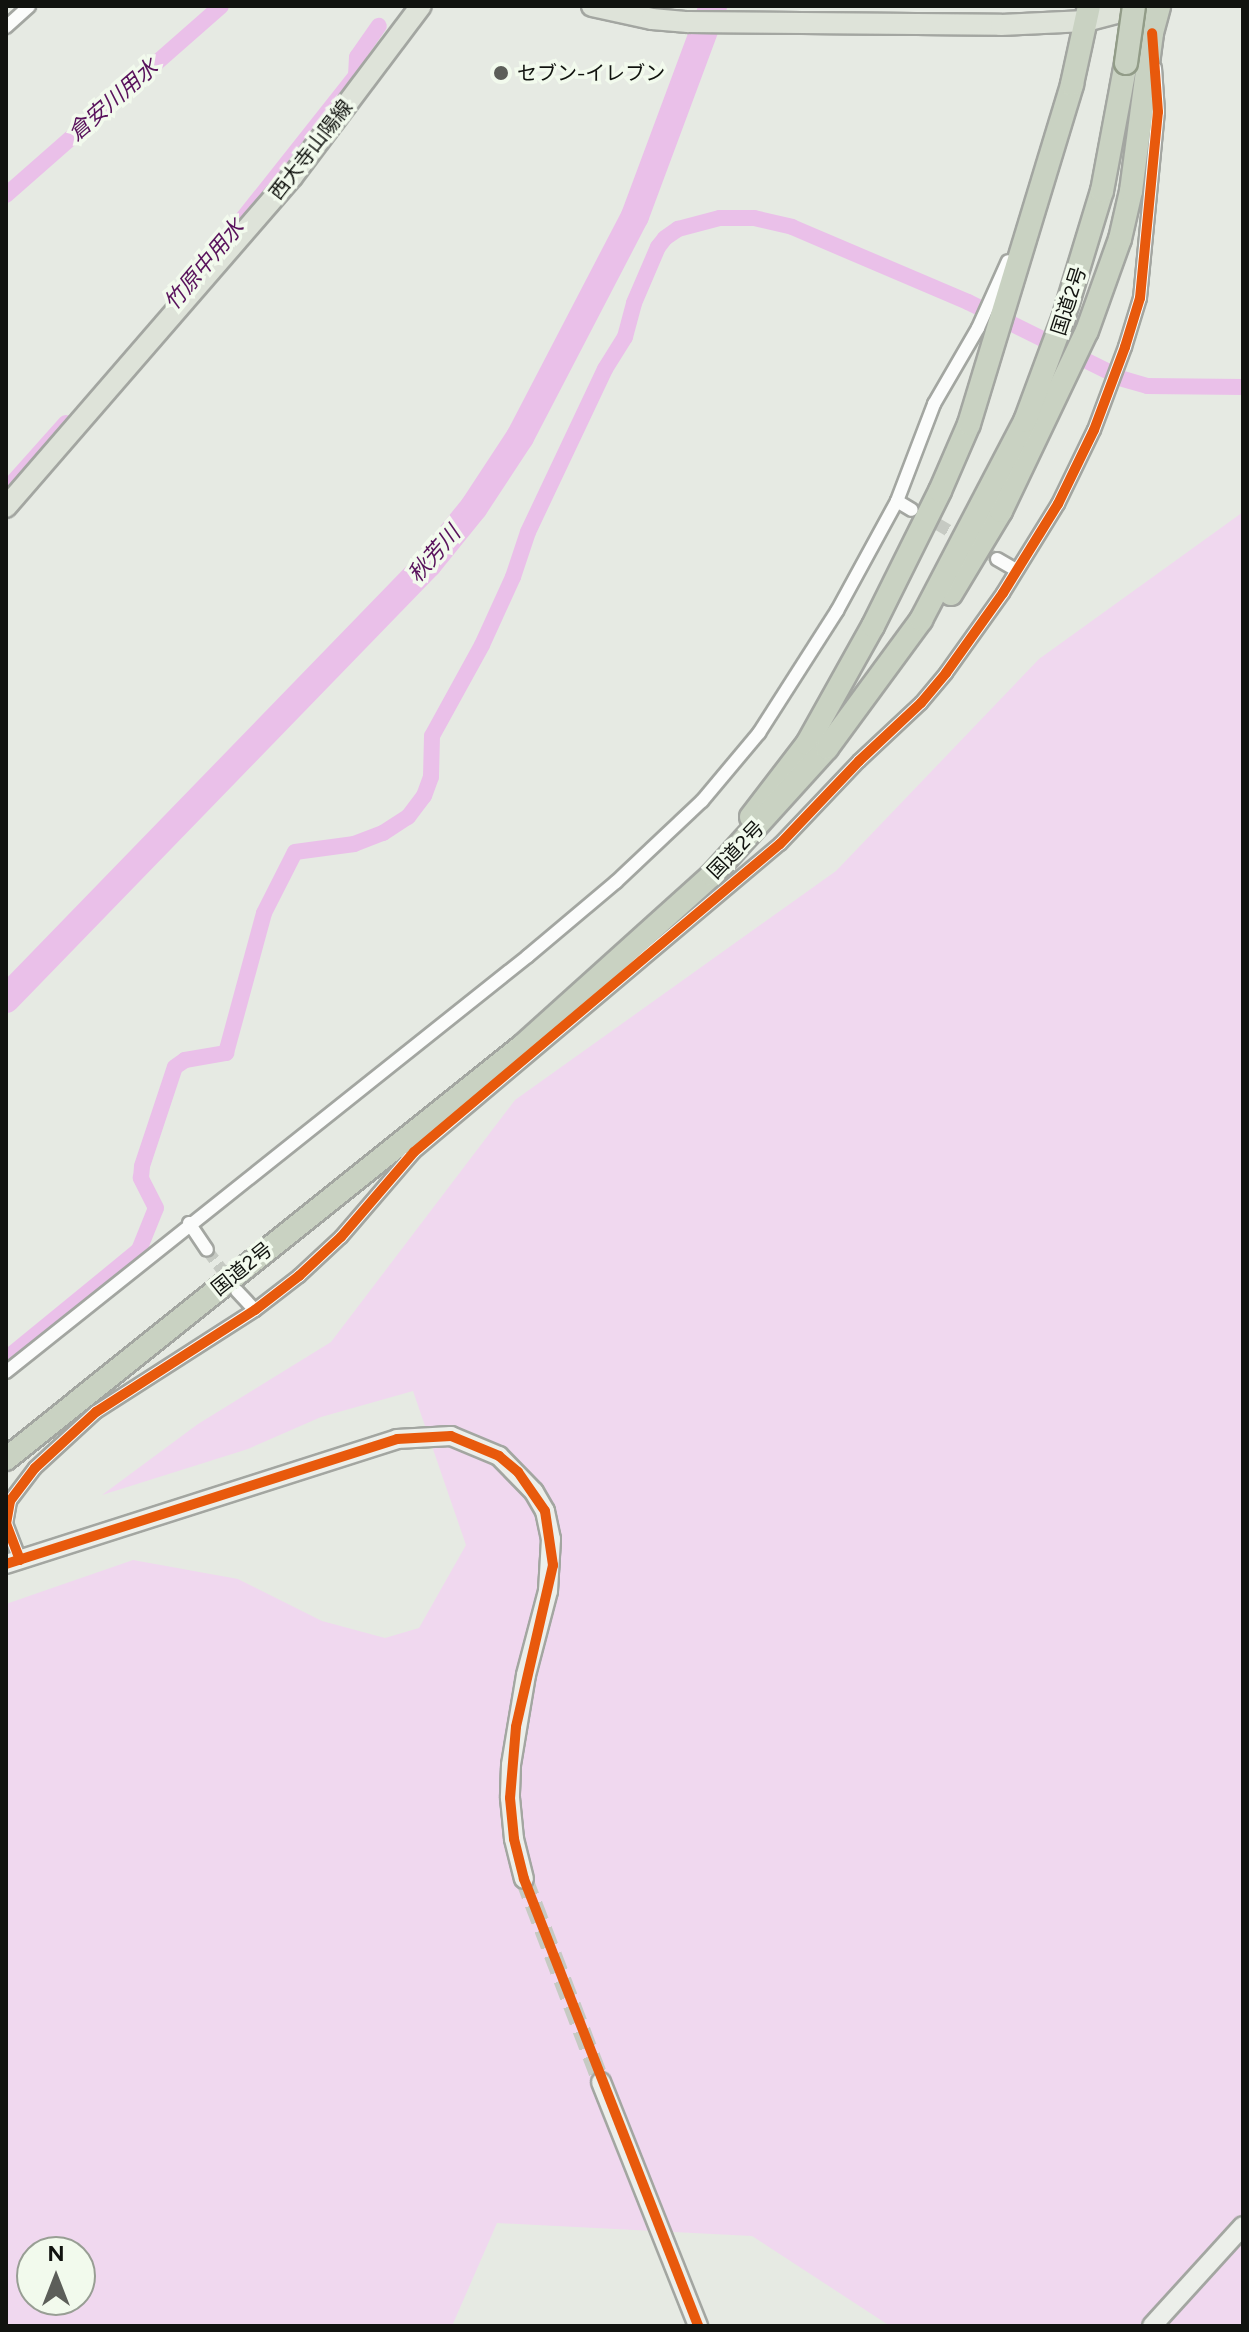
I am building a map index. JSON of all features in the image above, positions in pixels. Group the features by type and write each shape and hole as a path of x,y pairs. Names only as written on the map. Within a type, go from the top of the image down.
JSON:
{"highway":[{"name":"国道2号","path":"6,1459 521,1047 712,875 827,748 921,620 1001,469 1047,367 1102,191 1134,6"},
{"path":"921,620 948,599 1001,511 1087,331 1120,239 1131,191 1152,33 1159,6"},
{"path":"712,875 807,744 873,626 940,491 969,424 996,342 1000,300 1046,174 1087,13"}],"main road":[{"name":"西大寺山陽線","path":"6,507 292,177 421,6"},
{"path":"592,6 652,19 688,22 1001,25 1143,6"}],"street":[{"path":"6,27 29,6"},
{"path":"524,1879 514,1839 511,1765 526,1675 553,1565 545,1511 534,1492 499,1456 451,1436 397,1439 13,1562 6,1524 10,1501 35,1468 96,1412 255,1310 341,1237 414,1152 780,844 859,761 921,703 946,673 1058,504 1125,347 1140,298 1158,112 1152,33"},
{"path":"6,1372 189,1223 528,956 616,882 702,801 759,733 807,662 897,501 934,404 1000,300"},
{"path":"897,501 912,510"},
{"path":"997,559 1016,570"},
{"path":"189,1223 207,1250"},
{"path":"237,1291 255,1310"},
{"path":"601,2082 698,2326"},
{"path":"1152,2326 1243,2226"}],"shaded area":[{"path":"1243,512 1243,2326 890,2326 752,2236 497,2223 452,2326 6,2326 6,1604 133,1560 238,1579 322,1621 385,1638 419,1628 466,1545 413,1391 321,1417 248,1449 102,1495 198,1424 331,1342 515,1100 836,871 1039,659"}],"waterway":[{"name":"倉安川用水","path":"6,195 221,6"},
{"name":"秋芳川","path":"6,999 428,564 474,507 520,437 635,216 713,6"},
{"name":"竹原中用水","path":"233,231 356,76 357,57 379,26"},
{"path":"6,1359 139,1250 156,1208 141,1178 142,1166 175,1067 185,1060 226,1053 264,913 295,852 354,844 383,833 408,817 424,796 431,777 432,736 482,645 513,577 528,532 605,369 625,337 634,303 658,247 665,238 678,229 720,218 754,218 792,227 968,302 1107,371"},
{"path":"1123,379 1147,386 1243,387"},
{"name":"竹原中用水","path":"6,490 66,423"}],"tunnel":[{"path":"922,515 997,559"},
{"path":"207,1250 231,1282"},
{"path":"524,1879 601,2082"}],"cycle path":[{"path":"20,1560 6,1524 10,1501 35,1468 96,1412 255,1310 299,1276 341,1237 414,1152 780,844 859,761 921,703 946,673 1003,593 1058,504 1094,430 1125,347 1140,298 1158,112 1152,33"},
{"path":"6,1564 397,1439 451,1436 499,1456 518,1472 545,1511 553,1565 516,1727 510,1798 514,1839 524,1879 698,2326"}],"place":[{"name":"セブン-イレブン","path":"501,73"}]}
